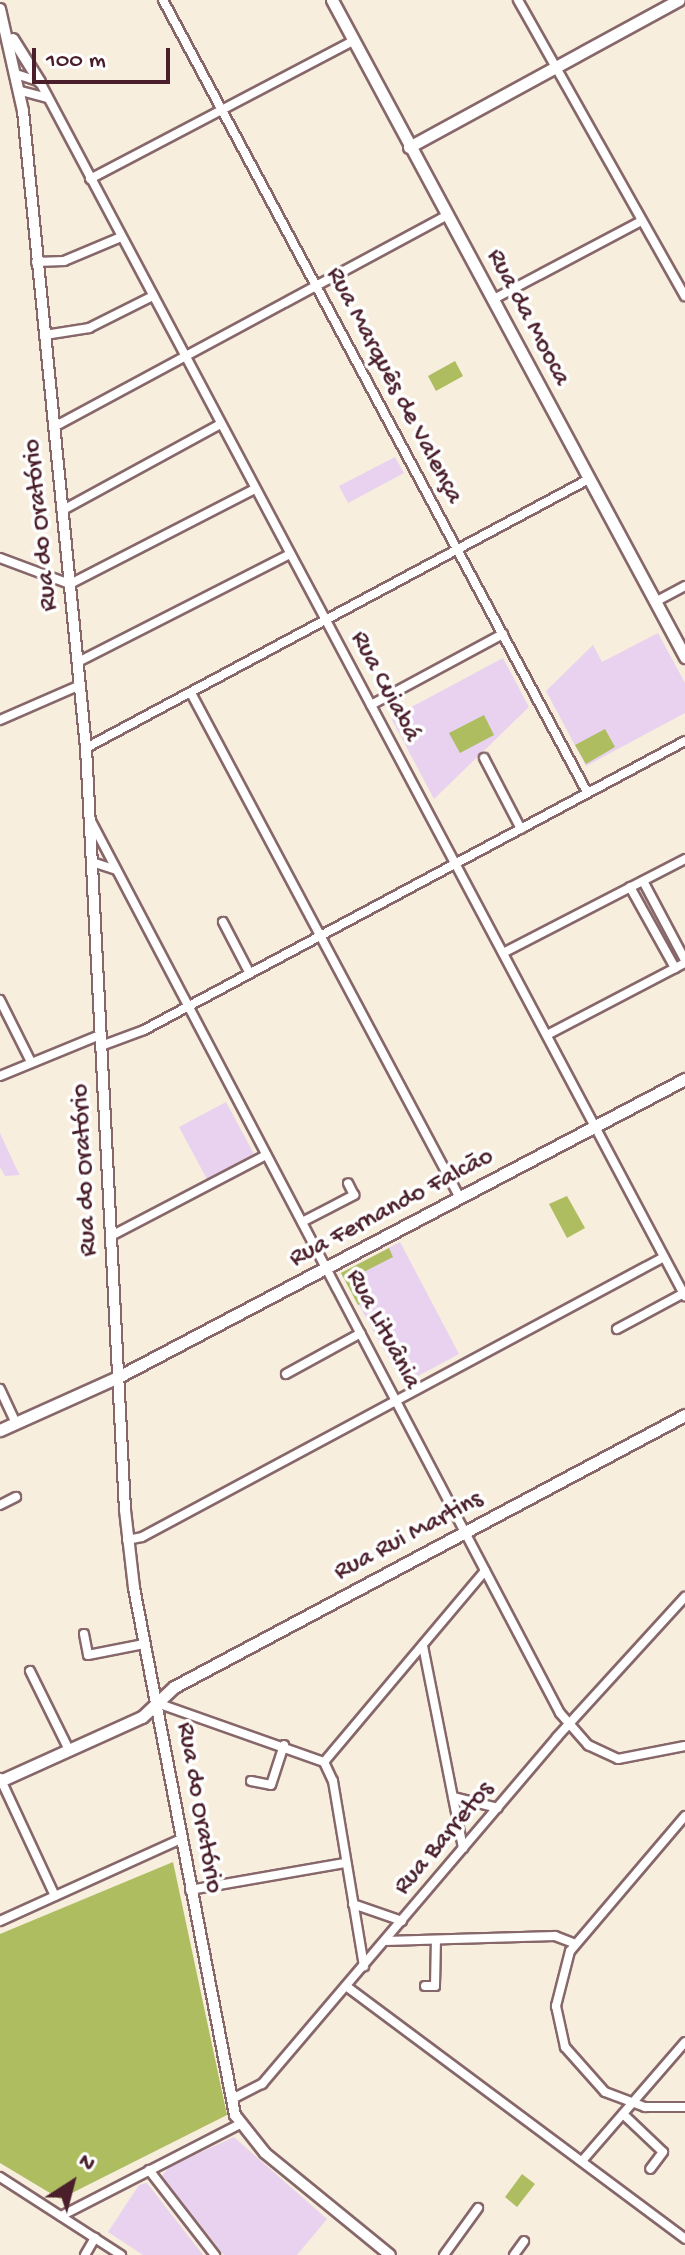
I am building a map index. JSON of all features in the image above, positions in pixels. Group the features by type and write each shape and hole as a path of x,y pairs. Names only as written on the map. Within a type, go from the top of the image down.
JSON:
{"main road":[{"name":"Rua da Mooca","path":"332,0 685,657"},
{"path":"409,147 679,0"},
{"name":"Rua Fernando Falcão","path":"0,1430 118,1377 685,1079"},
{"name":"Rua Rui Martins","path":"0,1779 142,1717 174,1687 685,1415"}],"street":[{"name":"Rua Marquês de Valença","path":"163,0 587,792"},
{"path":"518,0 685,296"},
{"name":"Rua do Oratório","path":"0,9 9,33 21,91 86,748 127,1540 144,1644 190,1890 232,2099 240,2124 265,2153 390,2255"},
{"path":"9,33 40,82"},
{"path":"90,179 353,41"},
{"path":"19,75 40,82"},
{"name":"Rua Cuiabá","path":"40,82 684,1294"},
{"path":"21,91 47,98"},
{"path":"54,427 446,216"},
{"path":"492,300 641,221"},
{"path":"36,262 79,256 121,237"},
{"path":"45,335 89,328 153,296"},
{"path":"63,510 221,424"},
{"path":"86,748 589,479"},
{"path":"0,558 70,584 255,489"},
{"path":"78,662 290,554"},
{"path":"655,602 685,586"},
{"path":"371,705 503,634"},
{"path":"0,720 80,685"},
{"path":"191,693 460,1198"},
{"path":"0,1076 187,1006 685,741"},
{"path":"484,758 521,829"},
{"name":"Rua Lituânia","path":"90,818 568,1724 598,1753 618,1759 685,1746"},
{"path":"91,848 111,856"},
{"path":"503,953 685,859"},
{"path":"92,862 116,870"},
{"path":"547,1035 685,962 643,881"},
{"path":"630,887 675,968"},
{"path":"652,926 663,920"},
{"path":"223,922 249,972"},
{"path":"0,1000 31,1062"},
{"path":"111,1236 266,1155"},
{"path":"302,1222 354,1195 348,1183"},
{"path":"127,1540 664,1257"},
{"path":"674,1275 685,1269"},
{"path":"617,1329 684,1294"},
{"path":"286,1374 361,1333"},
{"path":"0,1389 16,1423"},
{"path":"0,1505 16,1497"},
{"path":"324,1762 485,1571"},
{"name":"Rua Barretos","path":"232,2099 262,2084 568,1724 685,1597"},
{"path":"84,1634 88,1655 144,1644"},
{"path":"423,1646 463,1848"},
{"path":"30,1671 69,1750"},
{"path":"157,1703 284,1745 324,1762 333,1781 364,1966"},
{"path":"251,1781 271,1785 284,1745"},
{"path":"0,1779 55,1896"},
{"path":"453,1797 498,1808"},
{"path":"685,1816 576,1944 561,1968 556,1997 565,2047 605,2092 631,2104 685,2107"},
{"path":"0,1921 181,1839"},
{"path":"190,1890 345,1863"},
{"path":"353,1904 402,1921"},
{"path":"385,1941 555,1936 576,1944"},
{"path":"425,1986 435,1986 436,1940"},
{"path":"346,1986 685,2239"},
{"path":"582,2161 685,2042"},
{"path":"623,2114 663,2152 650,2169"},
{"path":"61,2216 240,2124"},
{"path":"149,2170 215,2255"},
{"path":"0,2177 121,2255"},
{"path":"444,2255 478,2208"},
{"path":"85,2255 95,2238"},
{"path":"514,2255 524,2241"}],"shaded area":[{"path":"395,457 404,473 348,503 339,486"},
{"path":"658,633 685,683 685,713 586,766 546,691 593,645 602,662"},
{"path":"503,658 529,707 434,799 391,718"},
{"path":"226,1102 255,1156 208,1181 179,1127"},
{"path":"0,1133 20,1175 5,1176 0,1167"},
{"path":"400,1242 459,1354 403,1384 341,1273"},
{"path":"234,2137 327,2219 297,2255 224,2255 162,2176 169,2167"},
{"path":"147,2183 203,2255 143,2255 108,2232 139,2185"}],"green space":[{"path":"455,361 463,376 436,391 428,376"},
{"path":"484,715 494,735 460,753 449,733"},
{"path":"605,729 615,747 586,764 575,745"},
{"path":"567,1196 585,1228 567,1238 549,1204"},
{"path":"389,1248 393,1257 352,1278 365,1302 358,1305 341,1273"},
{"path":"173,1862 227,2115 60,2199 0,2163 0,1934"},
{"path":"522,2174 535,2184 517,2207 505,2197"}]}
